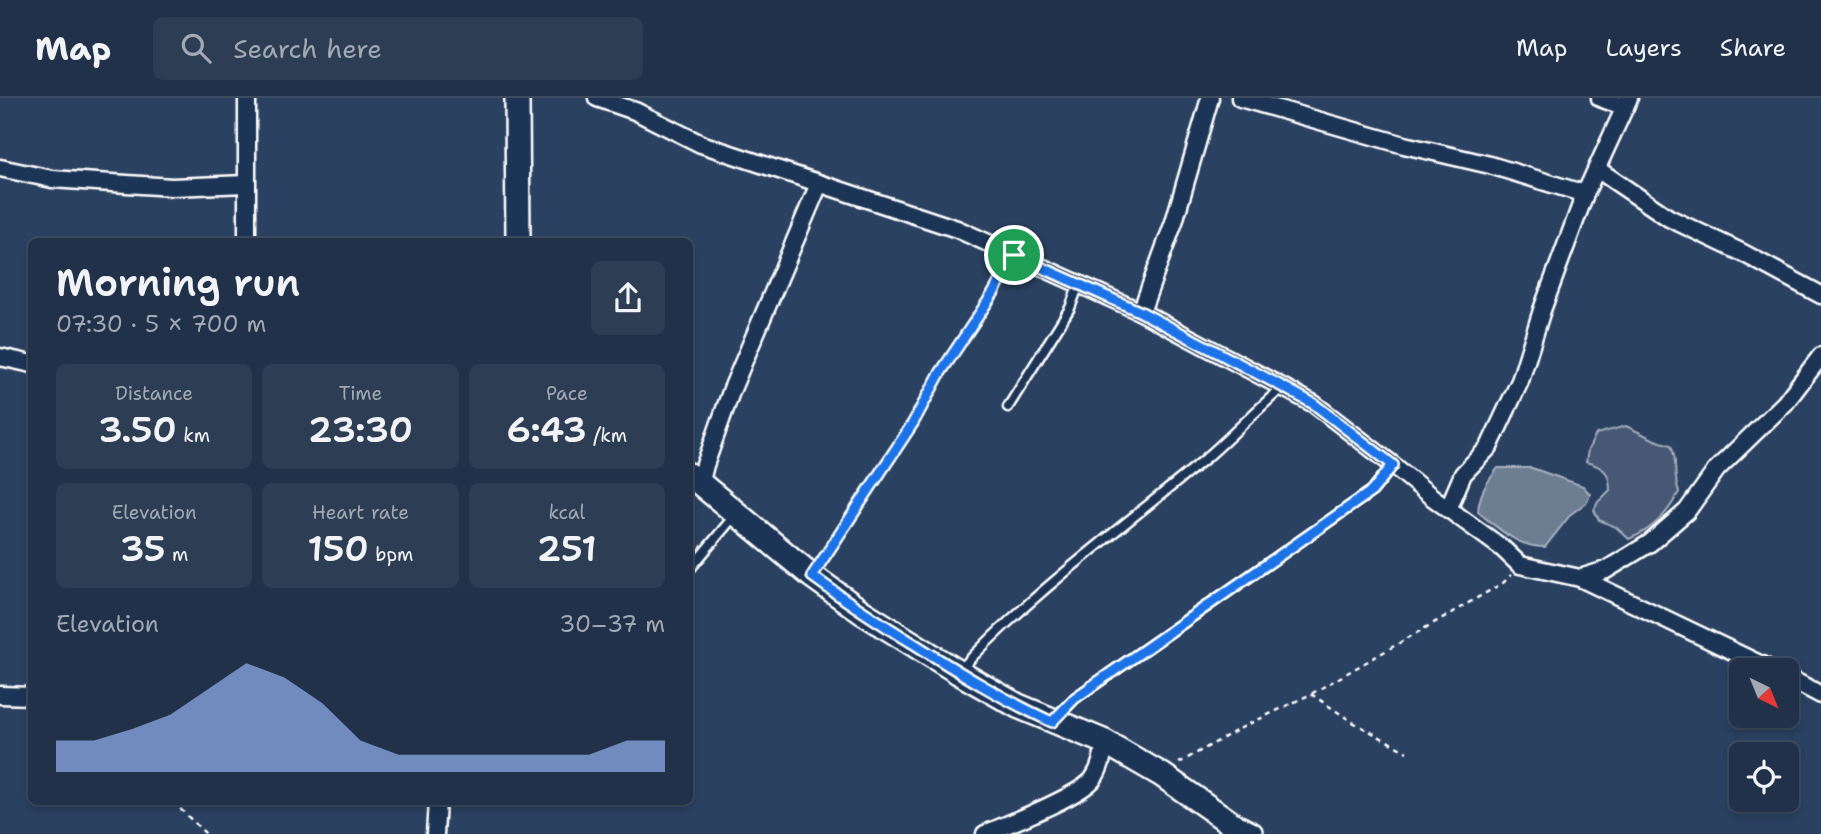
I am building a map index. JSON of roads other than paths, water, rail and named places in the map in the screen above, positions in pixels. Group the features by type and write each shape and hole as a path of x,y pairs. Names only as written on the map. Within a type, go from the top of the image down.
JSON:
{"street":[{"path":"247,98 247,238"},
{"path":"517,98 518,238"},
{"path":"597,98 635,111 701,144 957,229 1141,312 1314,404 1502,548 1520,565 1580,578 1747,658"},
{"path":"1141,312 1174,222 1210,98"},
{"path":"1240,98 1404,145 1490,165 1585,194"},
{"path":"1448,509 1463,474 1489,447 1520,382 1542,310 1585,194 1627,103 1600,98"},
{"path":"0,168 52,180 172,187 246,184"},
{"path":"1597,169 1669,218 1743,253 1821,295"},
{"path":"820,184 732,388 705,465 695,480 812,576 862,612 1017,706 1105,742 1162,775 1235,826 1251,834"},
{"path":"1580,578 1606,570 1650,543 1687,511 1717,469 1785,403 1821,356"},
{"path":"0,357 28,363"},
{"path":"1799,683 1821,695"},
{"path":"0,695 28,696"},
{"path":"985,834 1053,804 1092,781 1101,764 1105,742"},
{"path":"435,834 437,805"}],"lane":[{"path":"1008,407 1070,308 1079,284"},
{"path":"958,672 981,647 1030,604 1208,457 1283,387"},
{"path":"1052,722 1075,698 1372,491 1393,465"},
{"path":"693,565 735,514"}]}
